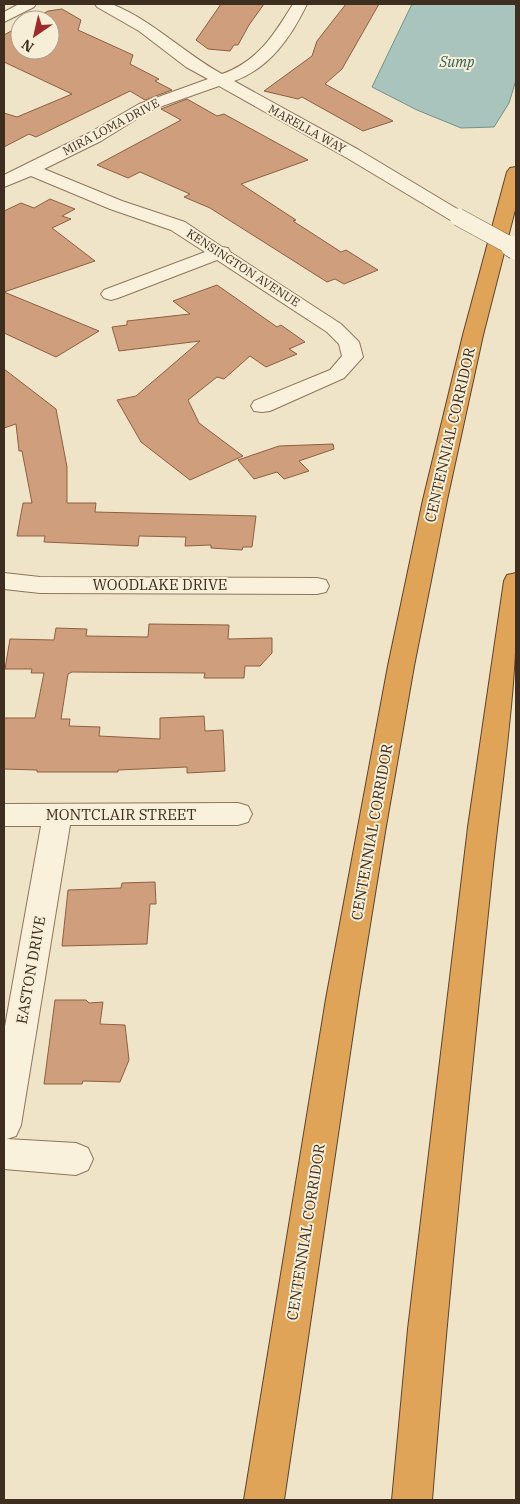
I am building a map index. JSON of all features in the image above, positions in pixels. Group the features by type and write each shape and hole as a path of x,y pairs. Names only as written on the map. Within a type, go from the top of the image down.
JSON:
{"highway":[{"name":"CENTENNIAL CORRIDOR","path":"264,1500 368,850 404,651 465,364 516,172"},
{"path":"412,1500 428,1319 482,826 516,581"}],"street":[{"path":"4,18 29,4"},
{"name":"MARELLA WAY","path":"102,4 144,28 192,64 353,154 458,217 516,249"},
{"name":"MIRA LOMA DRIVE","path":"4,182 95,137 145,107 240,73 267,56 300,4"},
{"name":"KENSINGTON AVENUE","path":"30,169 116,205 178,226 221,252 344,335 352,348 354,357 337,374 262,406"},
{"path":"111,294 221,252"},
{"name":"WOODLAKE DRIVE","path":"4,581 40,585 317,586"},
{"name":"MONTCLAIR STREET","path":"4,815 238,814"},
{"name":"EASTON DRIVE","path":"4,1125 57,815"},
{"path":"4,1154 76,1159"}],"water":[{"name":"Sump","path":"412,4 516,4 516,80 509,103 494,127 461,128 417,110 372,87"}],"building":[{"path":"221,4 264,4 238,45 234,45 230,51 208,49 196,40"},
{"path":"346,4 379,4 342,69 325,84 393,121 363,131 302,97 298,99 264,91 312,56 317,41"},
{"path":"62,9 81,20 78,30 133,55 130,64 159,79 155,81 172,90 145,100 130,91 36,137 29,134 4,147 4,113 17,117 72,94 4,62 4,35 10,32 10,60 60,60 60,10 55,10"},
{"path":"187,99 217,116 224,114 308,160 241,184 341,252 346,250 378,270 344,284 335,279 327,282 210,208 184,197 190,194 140,172 128,178 97,165 181,120 161,109"},
{"path":"50,199 75,209 62,216 71,219 52,228 95,261 4,292 4,211 21,203 34,208"},
{"path":"217,285 277,327 281,325 305,342 289,349 297,354 266,367 250,356 224,379 217,377 188,400 199,423 243,456 190,480 141,442 117,400 136,396 200,341 119,351 112,327 127,325 127,321 190,314 173,301"},
{"path":"4,292 99,331 56,357 4,333"},
{"path":"4,369 56,409 67,467 67,503 96,503 95,512 256,516 252,547 243,547 242,550 211,548 211,545 185,546 186,537 139,536 138,546 44,542 45,536 17,536 23,503 32,503 22,451 19,451 16,424 4,428"},
{"path":"333,444 334,449 299,461 309,471 284,479 277,472 254,479 238,460 279,446"},
{"path":"149,624 229,625 228,639 272,638 272,653 260,666 245,666 244,678 204,678 205,673 72,672 68,674 61,719 70,719 69,726 100,727 99,736 160,739 160,718 204,716 205,731 223,730 225,771 187,773 187,767 118,770 118,772 37,772 37,770 4,769 4,718 35,718 44,673 31,673 32,669 5,669 10,639 54,640 56,628 87,629 86,636 148,637"},
{"path":"155,882 156,904 150,904 147,944 62,946 68,890 121,888 122,883"},
{"path":"55,1000 86,1000 89,1003 103,1002 100,1024 125,1025 129,1060 120,1082 83,1081 82,1084 44,1084"}]}
